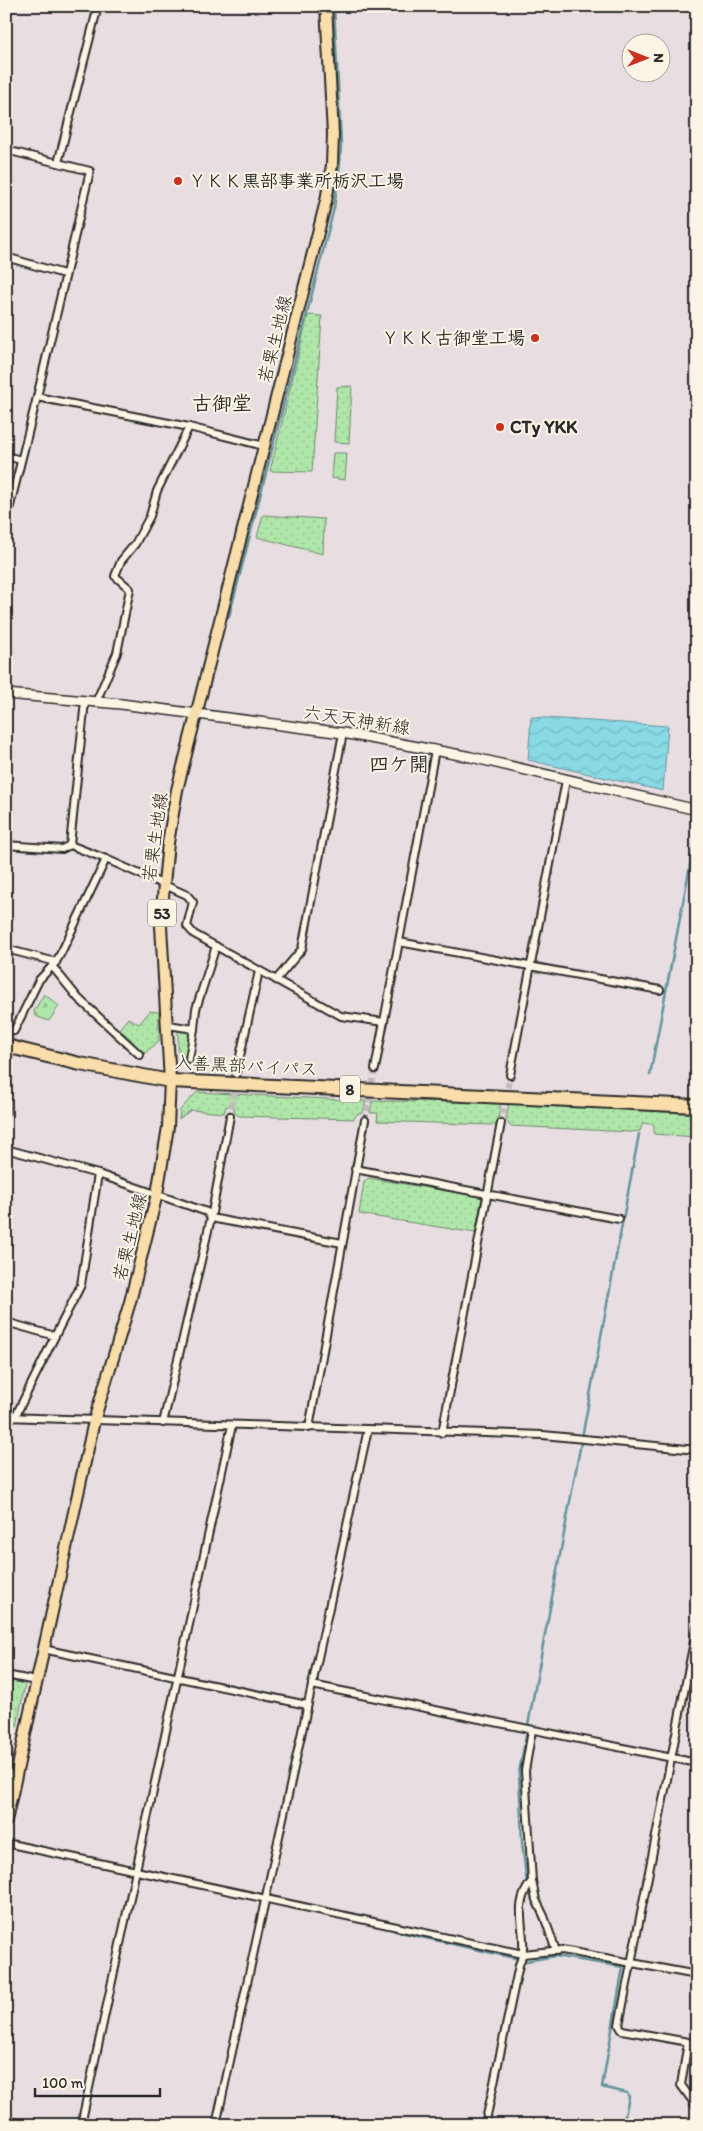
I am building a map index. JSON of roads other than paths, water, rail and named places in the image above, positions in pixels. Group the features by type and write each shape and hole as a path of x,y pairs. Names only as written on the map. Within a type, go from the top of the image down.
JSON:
{"highway":[{"name":"入善黒部バイパス","path":"6,1046 80,1064 170,1081 697,1106"}],"main road":[{"name":"若栗生地線","path":"6,1821 94,1421 130,1302 157,1194 168,1127 170,1081 161,926 168,843 177,790 326,201 332,165 333,134 326,6"},
{"name":"六天天神新線","path":"6,694 197,713 343,733 435,750 697,810"}],"street":[{"path":"58,163 98,6"},
{"path":"6,150 90,171 64,274 38,396 6,522"},
{"path":"6,257 64,274"},
{"path":"38,396 189,427 264,446"},
{"path":"96,702 117,653 130,589 115,576 121,561 135,544 150,516 157,491 189,427"},
{"path":"6,456 21,460"},
{"path":"70,845 84,701"},
{"path":"276,980 302,949 343,733"},
{"path":"375,1069 435,750"},
{"path":"510,1075 566,780"},
{"path":"6,845 62,849 70,845 188,895 193,902 187,926 194,934 341,1016 384,1022"},
{"path":"14,1032 39,980 54,964 106,859"},
{"path":"398,942 660,990"},
{"path":"189,1059 196,1009 216,946"},
{"path":"6,949 54,964 78,998 140,1055"},
{"path":"236,1074 259,971"},
{"path":"168,1025 194,1029"},
{"path":"6,1098 6,1112"},
{"path":"163,1423 211,1218 230,1116"},
{"path":"309,1428 365,1120"},
{"path":"442,1433 500,1124"},
{"path":"6,1149 98,1174 207,1212 211,1218 342,1243"},
{"path":"355,1169 619,1219"},
{"path":"15,1417 80,1286 98,1174"},
{"path":"6,1322 55,1336"},
{"path":"6,1417 542,1435 697,1450"},
{"path":"81,2125 232,1425"},
{"path":"216,2125 368,1429"},
{"path":"697,1626 619,2025 622,2030 688,2042 680,2085 697,2107"},
{"path":"43,1649 307,1706"},
{"path":"6,1675 36,1681"},
{"path":"312,1685 697,1763"},
{"path":"532,1730 525,1771 532,1881 536,1900 544,1916 556,1951"},
{"path":"6,1843 523,1954 562,1950 697,1975"},
{"path":"485,2125 518,1965 523,1954 521,1901 523,1892 532,1881"},
{"path":"6,2120 26,2125"}],"water":[{"path":"531,717 668,726 663,791 528,760"}],"waterway":[{"path":"229,617 334,208 341,144 334,6"},
{"path":"650,1075 697,829"},
{"path":"527,1885 522,1842 519,1773 639,1134"},
{"path":"528,1890 547,1933"},
{"path":"395,1931 527,1961 555,1956 623,1967 602,2087 627,2093 629,2097 623,2125"}],"tunnel":[{"path":"6,1069 14,1031"},
{"path":"365,1120 375,1069"},
{"path":"501,1123 510,1075"},
{"path":"230,1116 235,1083"}],"place":[{"name":"ＹＫＫ黒部事業所栃沢工場","path":"178,181"},
{"name":"ＹＫＫ古御堂工場","path":"535,338"},
{"name":"CTy YKK","path":"500,427"}],"district":[{"name":"古御堂","path":"222,403"},
{"name":"四ケ開","path":"399,764"}]}
